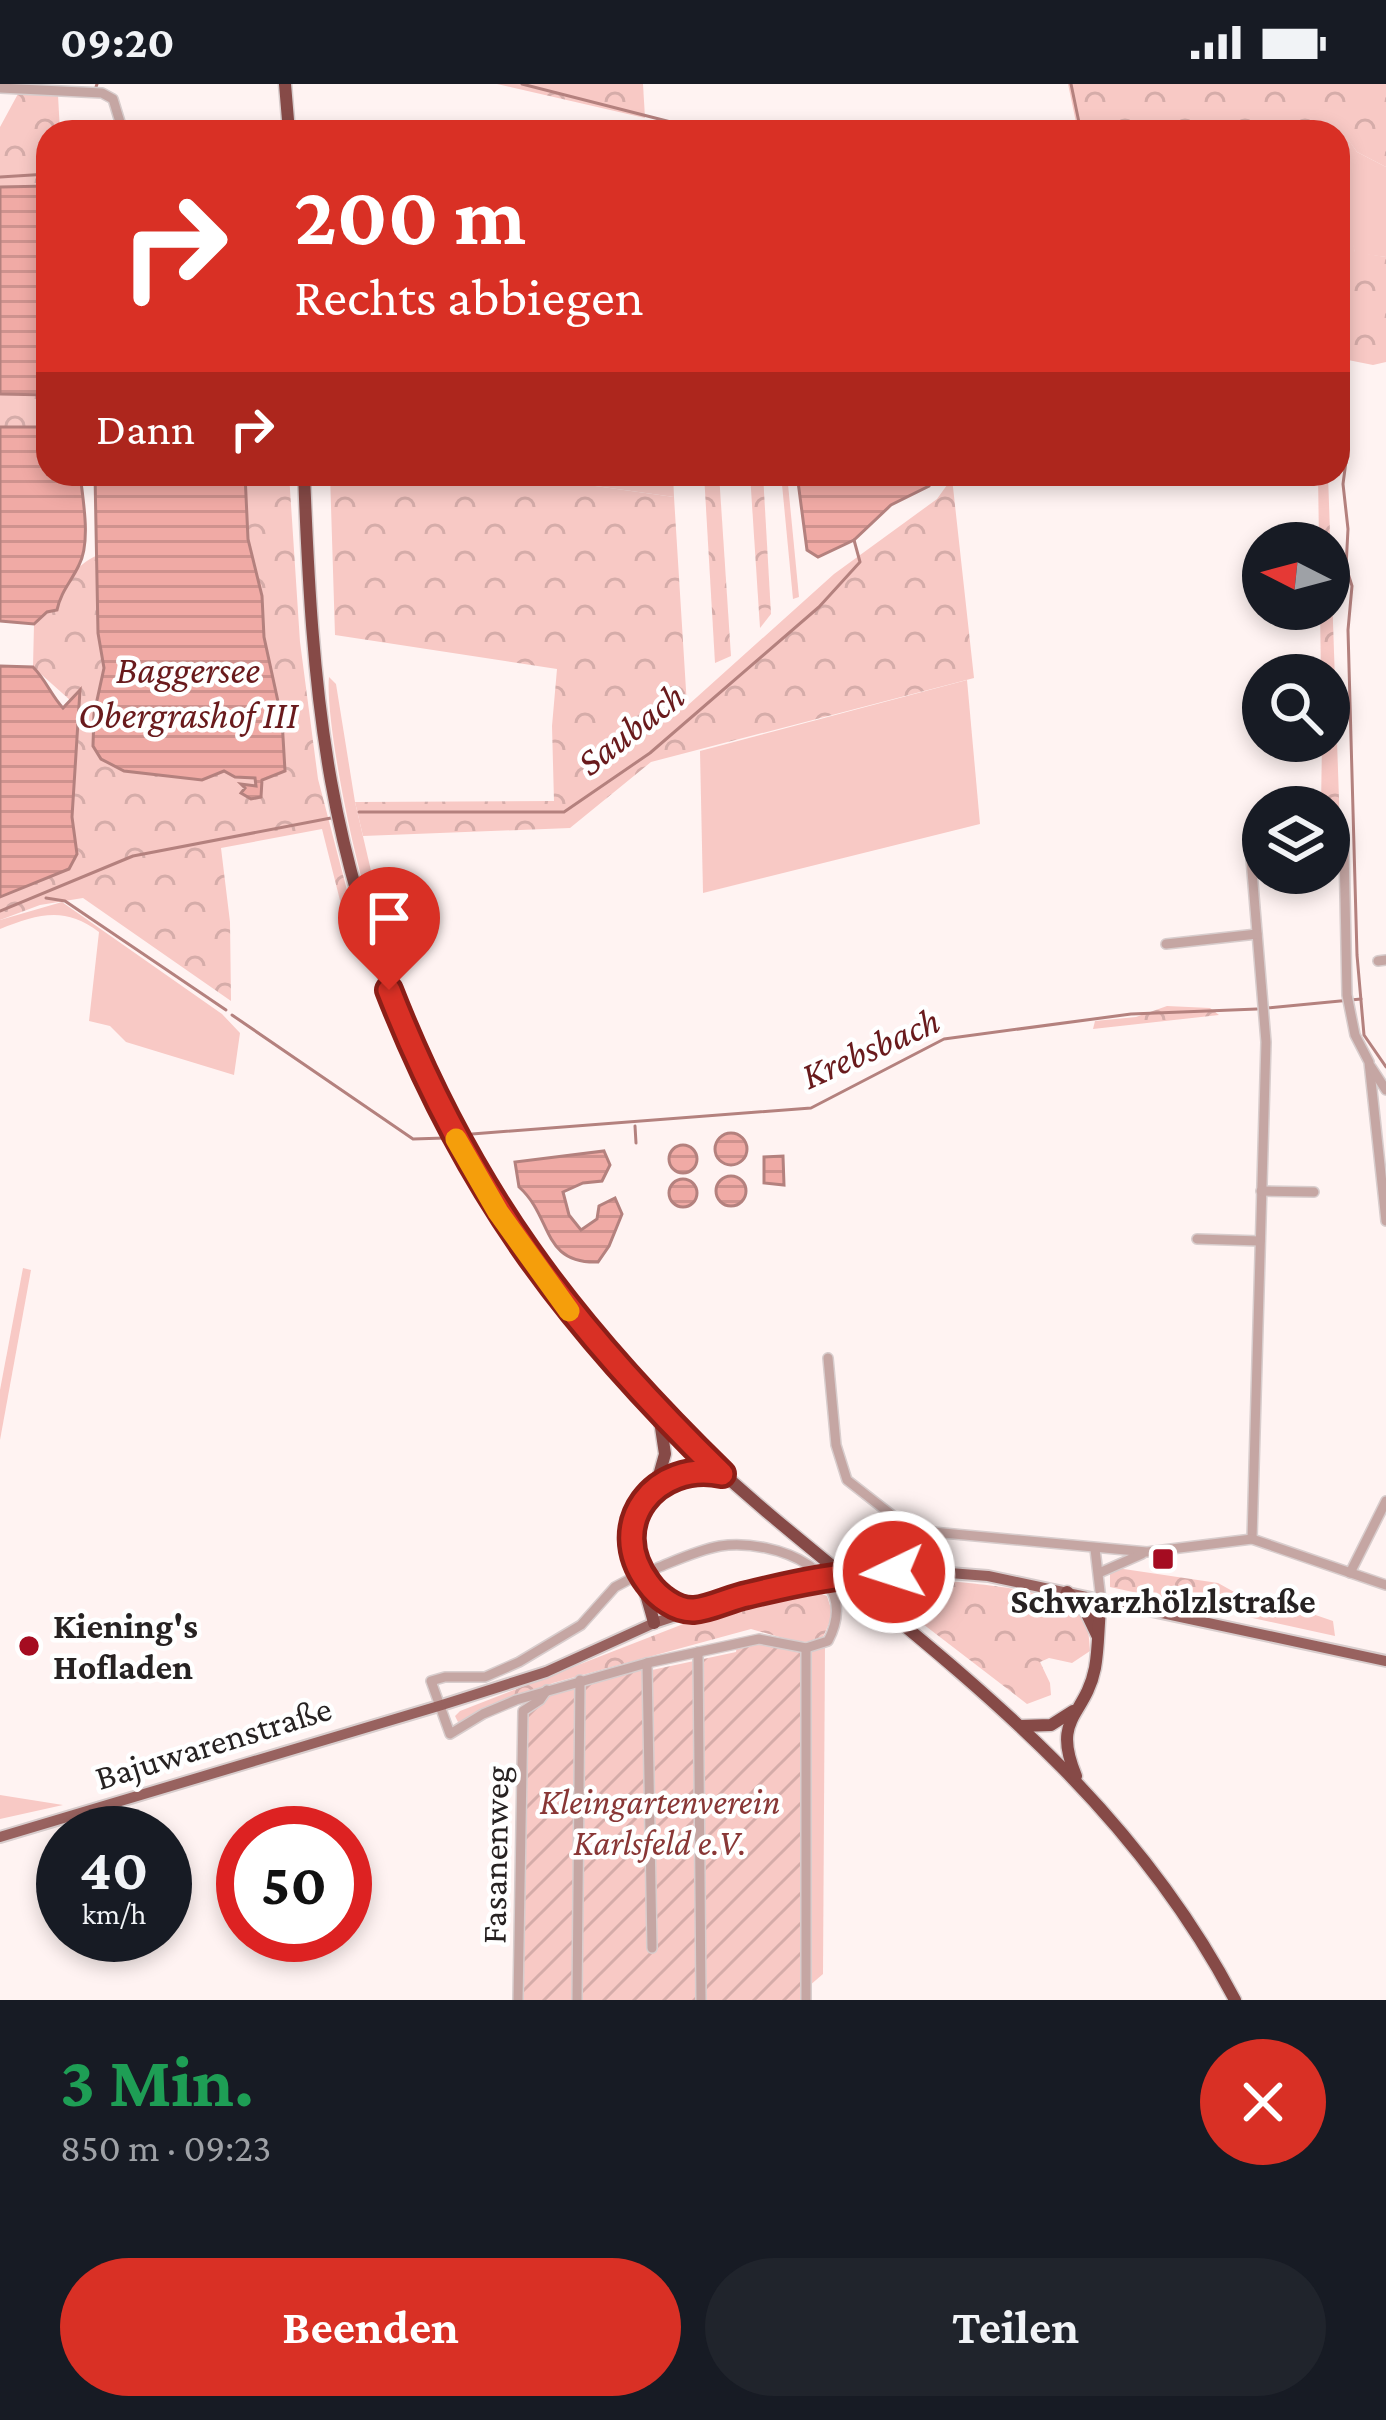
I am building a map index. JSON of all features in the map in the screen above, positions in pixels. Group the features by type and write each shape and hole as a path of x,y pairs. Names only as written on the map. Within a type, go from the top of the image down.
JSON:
{"highway":[{"path":"285,84 288,120"},
{"path":"305,486 312,630 332,782 348,860 389,990 435,1096 498,1212 553,1291 659,1413 722,1474 895,1617 1079,1782 1157,1874 1235,2000"},
{"path":"656,1486 665,1454 659,1413"},
{"path":"654,1623 634,1547 634,1522 645,1497 656,1486 694,1471 722,1474"},
{"path":"639,1577 659,1597 692,1610"},
{"path":"1067,1592 1086,1612 1097,1635"},
{"path":"1079,1782 1065,1741 1095,1668 1101,1600"},
{"path":"1018,1726 1051,1725 1075,1710"}],"main road":[{"name":"Bajuwarenstraße","path":"0,1837 546,1672 654,1623 815,1578 924,1571 988,1576 1386,1661"}],"street":[{"path":"0,88 102,93 113,99 119,120"},
{"path":"1252,1539 1264,1008 1254,894"},
{"path":"1345,894 1348,1001 1355,1035 1380,1089 1386,1221"},
{"path":"1166,944 1257,934"},
{"path":"1261,1192 1314,1192"},
{"path":"1197,1239 1260,1241"},
{"path":"828,1358 836,1445 848,1480 911,1530 1147,1552 1252,1539 1386,1585"},
{"path":"1350,1573 1386,1501"},
{"path":"639,1577 605,1596 581,1625 519,1662 485,1676 431,1681 450,1734 483,1714 547,1690 647,1663 759,1639 806,1648 828,1641 838,1622 838,1604 829,1582 806,1562 749,1545 723,1546 656,1568"},
{"path":"1095,1550 1101,1600"},
{"path":"1100,1573 1147,1552"},
{"path":"806,1648 806,2000"},
{"path":"698,1652 700,2000"},
{"path":"647,1663 652,1948"},
{"path":"577,2000 580,1680"},
{"name":"Fasanenweg","path":"518,2000 523,1711 547,1690"}],"green space":[{"path":"497,84 643,84 645,118"},
{"path":"1068,84 1386,84 1386,167 1357,152 1350,142 1350,120 1076,120"},
{"path":"19,92 58,95 59,120 36,120 36,186 0,187 0,127"},
{"path":"1350,142 1357,152 1386,167 1386,257 1355,253 1350,233"},
{"path":"1350,228 1355,252 1386,257 1386,362 1350,360"},
{"path":"0,394 36,395 36,427 0,427"},
{"path":"246,486 290,486 300,642 318,779 355,921 349,936 322,829 221,848 230,922 231,1001 83,898 40,905 0,920 0,897 68,869 77,854 72,817 78,692 71,701 33,667 34,624 57,610 71,577 98,555 98,633 104,668 93,746 101,759 124,771 202,780 225,771 235,777 256,777 256,787 244,785 242,792 251,799 262,780 282,720 248,539"},
{"path":"330,486 595,486 674,497 687,706 834,574 937,499 946,486 953,486 974,678 651,762 570,828 363,836 355,802 554,801 552,726 557,669 335,635"},
{"path":"596,486 674,486 674,497"},
{"path":"705,486 720,486 731,656 715,663"},
{"path":"751,486 764,486 771,614 760,628"},
{"path":"782,486 788,486 799,597 793,599"},
{"path":"1318,486 1328,486 1330,522 1319,522"},
{"path":"1320,630 1333,630 1334,654 1321,654"},
{"path":"329,677 336,684 355,802 392,961 370,908 348,823 333,736"},
{"path":"967,680 980,824 703,893 700,751"},
{"path":"1322,762 1337,762 1338,786 1321,786"},
{"path":"62,902 222,1014 240,1033 234,1075 126,1042 110,1026 89,1021 99,932 87,924 51,915 0,929 0,920"},
{"path":"1167,1006 1210,1008 1219,1015 1093,1029 1095,1021 1136,1017"},
{"path":"23,1268 31,1270 0,1440 0,1390"},
{"path":"1117,1568 1218,1583 1254,1603 1295,1608 1333,1621 1335,1636 1110,1587 1110,1572"},
{"path":"938,1580 1013,1589 1068,1605 1085,1622 1090,1651 1072,1663 1049,1658 1040,1662 1051,1695 1027,1704 880,1591 879,1585"},
{"path":"806,1588 827,1596 833,1615 823,1637 806,1642 751,1629 553,1683 465,1720 458,1722 455,1716 709,1614"},
{"name":"Kleingartenverein Karlsfeld e.V.","path":"760,1641 801,1650 803,1655 802,2000 514,2000 519,1708 550,1690 650,1664 652,1670 736,1652 737,1645"},
{"path":"825,1645 823,1974 809,1986 809,1649"},
{"path":"0,1795 63,1805 36,1806 36,1811 0,1819"}],"water":[{"path":"36,186 36,395 0,394 0,187"},
{"path":"0,427 36,427 36,486 81,486 83,556 57,610 34,624 0,621"},
{"name":"Baggersee Obergrashof III","path":"95,486 246,486 248,539 282,720 285,771 262,780 261,797 251,799 241,793 245,788 241,784 256,786 255,778 224,771 202,780 124,771 101,759 93,746 104,668 98,633"},
{"path":"799,486 929,486 891,505 854,540 818,557 807,550"},
{"path":"0,666 33,667 63,708 80,690 72,817 77,854 69,869 0,897"},
{"path":"731,1133 742,1138 747,1149 742,1160 731,1165 720,1160 715,1149 720,1138"},
{"path":"683,1145 693,1149 697,1159 693,1169 683,1173 673,1169 669,1159 673,1149"},
{"path":"604,1151 610,1165 602,1181 563,1192 569,1215 581,1230 597,1219 599,1206 615,1198 622,1214 598,1262 580,1261 557,1247 519,1187 515,1162"},
{"path":"783,1156 784,1185 764,1183 764,1157"},
{"path":"731,1176 742,1180 746,1191 742,1202 731,1206 720,1202 716,1191 720,1180"},
{"path":"683,1179 693,1183 697,1193 693,1203 683,1207 673,1203 669,1193 673,1183"}],"waterway":[{"path":"522,84 663,120"},
{"path":"1071,84 1078,120"},
{"path":"0,177 36,175"},
{"path":"1343,486 1346,567 1352,586 1348,630 1357,955 1364,1035 1386,1067"},
{"name":"Saubach","path":"359,812 564,812 650,753 819,607 860,562 854,540"},
{"name":"Saubach","path":"0,911 133,856 331,818"},
{"name":"Krebsbach","path":"46,898 65,901 226,1010"},
{"name":"Krebsbach","path":"1267,1008 1361,999"},
{"name":"Krebsbach","path":"472,1134 811,1108 944,1039 1131,1014 1257,1009"},
{"name":"Krebsbach","path":"232,1015 413,1139 445,1138"},
{"path":"635,1126 636,1143"}],"slow traffic":[{"path":"456,1139 498,1212 569,1311"}],"place":[{"name":"Schwarzhölzlstraße","path":"1163,1559"},
{"name":"Kiening's Hofladen","path":"29,1646"}],"route":[{"path":"389,990 454,1134 524,1251 631,1384 722,1474 683,1473 645,1497 634,1522 634,1547 643,1577 659,1597 692,1610 815,1578 894,1572"}]}
